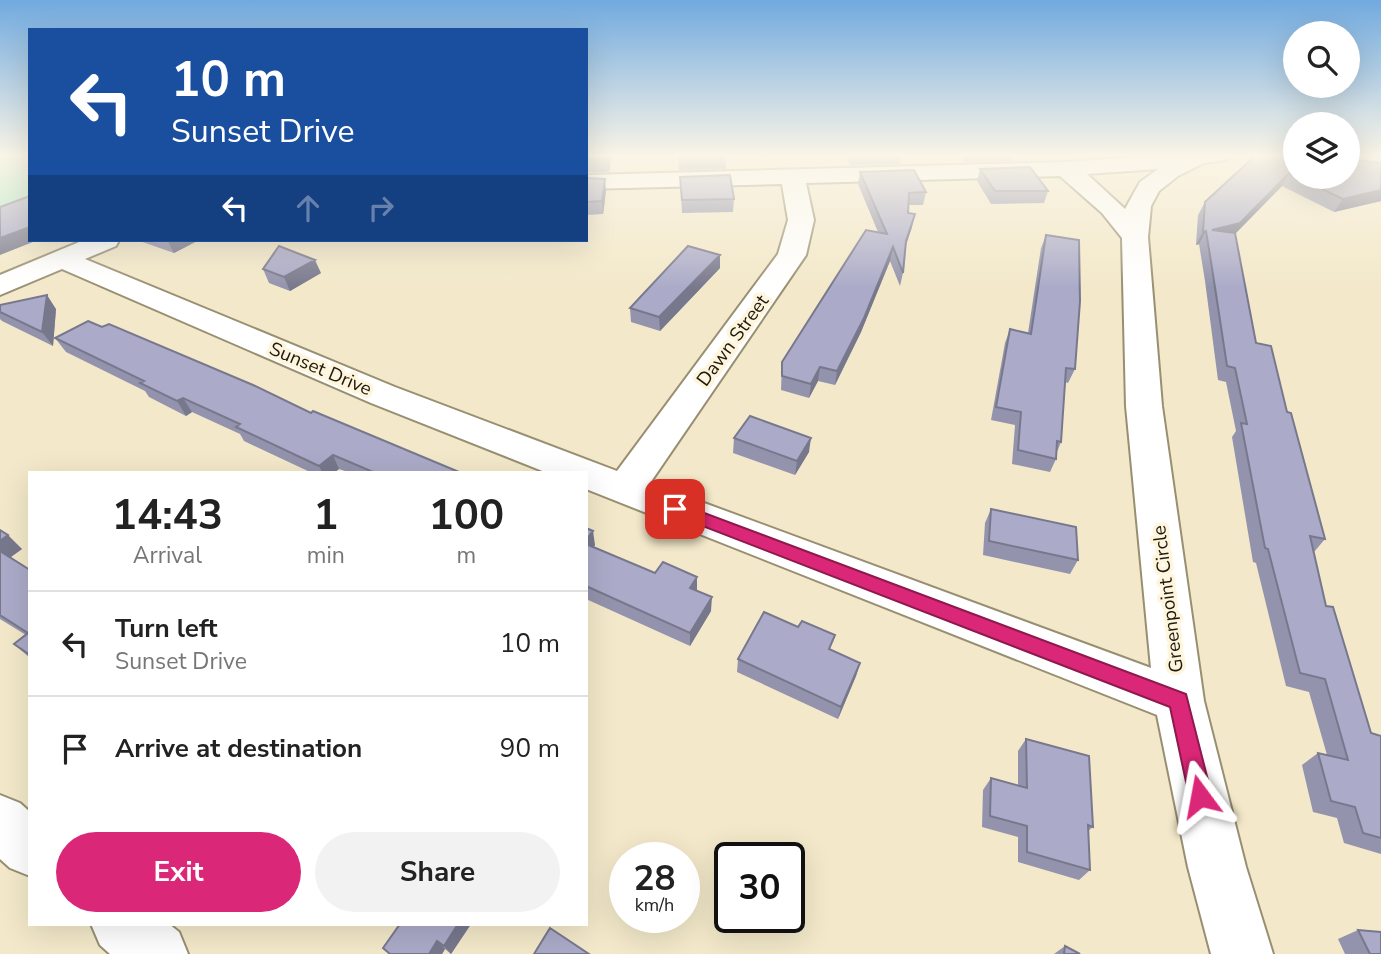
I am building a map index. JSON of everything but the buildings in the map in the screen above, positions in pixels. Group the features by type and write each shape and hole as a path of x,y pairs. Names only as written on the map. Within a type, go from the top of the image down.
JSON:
{"street":[{"name":"Dawn Street","path":"597,479 792,255 801,220 797,200"},
{"path":"1101,200 1135,237"},
{"name":"Greenpoint Circle","path":"1142,200 1138,206 1135,237 1144,406 1179,701 1217,867 1242,954"},
{"path":"0,286 101,242"},
{"name":"Sunset Drive","path":"61,259 383,395 577,471"},
{"name":"Sunset Drive","path":"597,479 1179,701"},
{"path":"0,823 28,846"},
{"path":"123,926 157,954"}],"green space":[{"path":"0,200 25,200 0,207"}],"route":[{"path":"675,509 1179,701 1200,796"}]}
